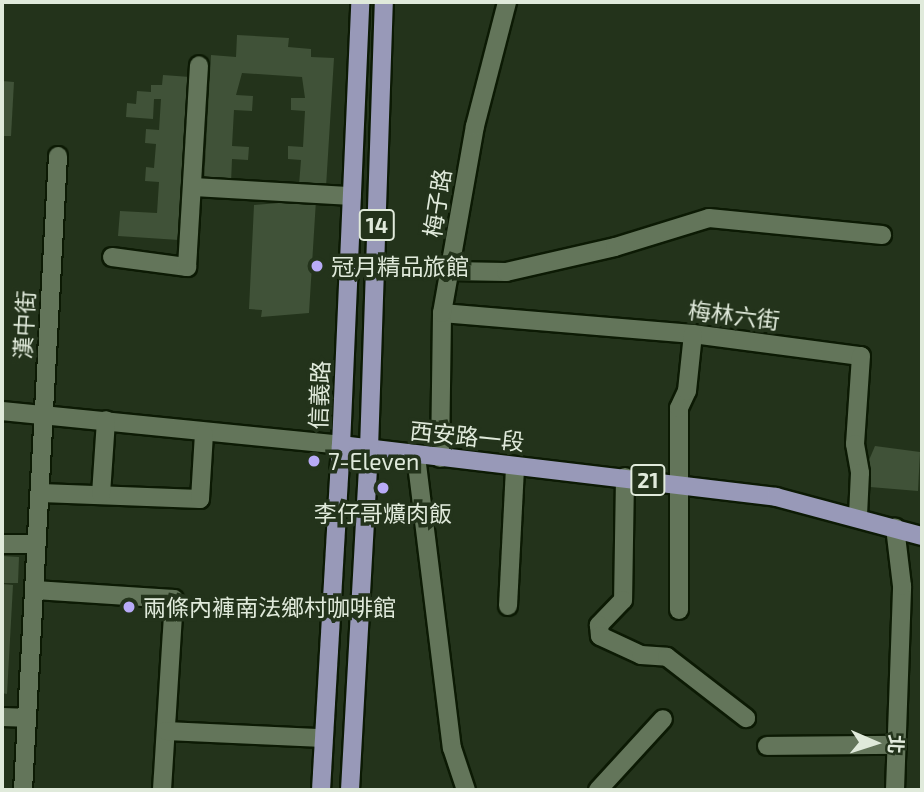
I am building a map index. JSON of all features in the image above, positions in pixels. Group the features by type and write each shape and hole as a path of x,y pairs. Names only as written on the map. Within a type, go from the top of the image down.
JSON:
{"main road":[{"name":"信義路","path":"321,790 341,445 360,2"},
{"name":"14","path":"350,790 369,449 384,2"},
{"name":"西安路一段","path":"341,445 776,497 858,515 922,536"}],"street":[{"name":"梅子路","path":"440,458 442,313 475,126 507,2"},
{"path":"112,257 187,267 194,187 199,65"},
{"name":"漢中街","path":"23,790 58,156"},
{"path":"194,187 352,196"},
{"path":"451,271 506,272 615,247 709,218 882,235"},
{"name":"梅林六街","path":"442,313 693,334 861,356 855,444 860,473 858,515"},
{"path":"679,610 676,484 679,408 687,391 693,334"},
{"name":"西安路一段","path":"2,411 106,420 204,434 341,445"},
{"path":"101,494 106,420"},
{"path":"41,493 200,499 204,434"},
{"path":"416,456 450,735 466,790"},
{"path":"508,606 515,466"},
{"path":"625,478 623,600 599,625 600,636 641,656 667,657 746,718"},
{"path":"895,527 902,586 893,745 895,790"},
{"path":"2,544 37,544"},
{"path":"35,590 174,599 162,790"},
{"path":"2,717 25,718"},
{"path":"598,790 663,719"},
{"path":"166,731 323,738"},
{"path":"767,746 893,745"}],"building":[{"path":"237,35 289,38 288,47 311,49 311,57 334,58 326,187 299,185 301,160 288,159 288,146 303,147 305,111 291,110 291,98 305,98 302,77 242,73 236,95 253,96 252,111 234,110 232,146 249,147 248,160 232,159 231,183 204,182 211,55 236,57"},
{"path":"163,75 190,77 179,240 118,236 120,211 157,213 159,182 145,181 146,167 154,168 156,144 145,143 146,129 159,130 161,99 154,99 153,119 126,117 127,103 136,104 137,91 151,92 151,85 162,85"},
{"path":"2,81 14,82 11,136 2,136"},
{"path":"316,200 309,313 261,317 262,310 249,309 254,205"},
{"path":"875,446 920,452 918,491 858,486"},
{"path":"2,556 19,557 18,583 2,583"},
{"path":"2,584 13,585 7,694 2,693"}],"place":[{"name":"冠月精品旅館","path":"317,266"},
{"name":"7-Eleven","path":"314,461"},
{"name":"李仔哥爌肉飯","path":"383,488"},
{"name":"兩條內褲南法鄉村咖啡館","path":"129,607"}]}
